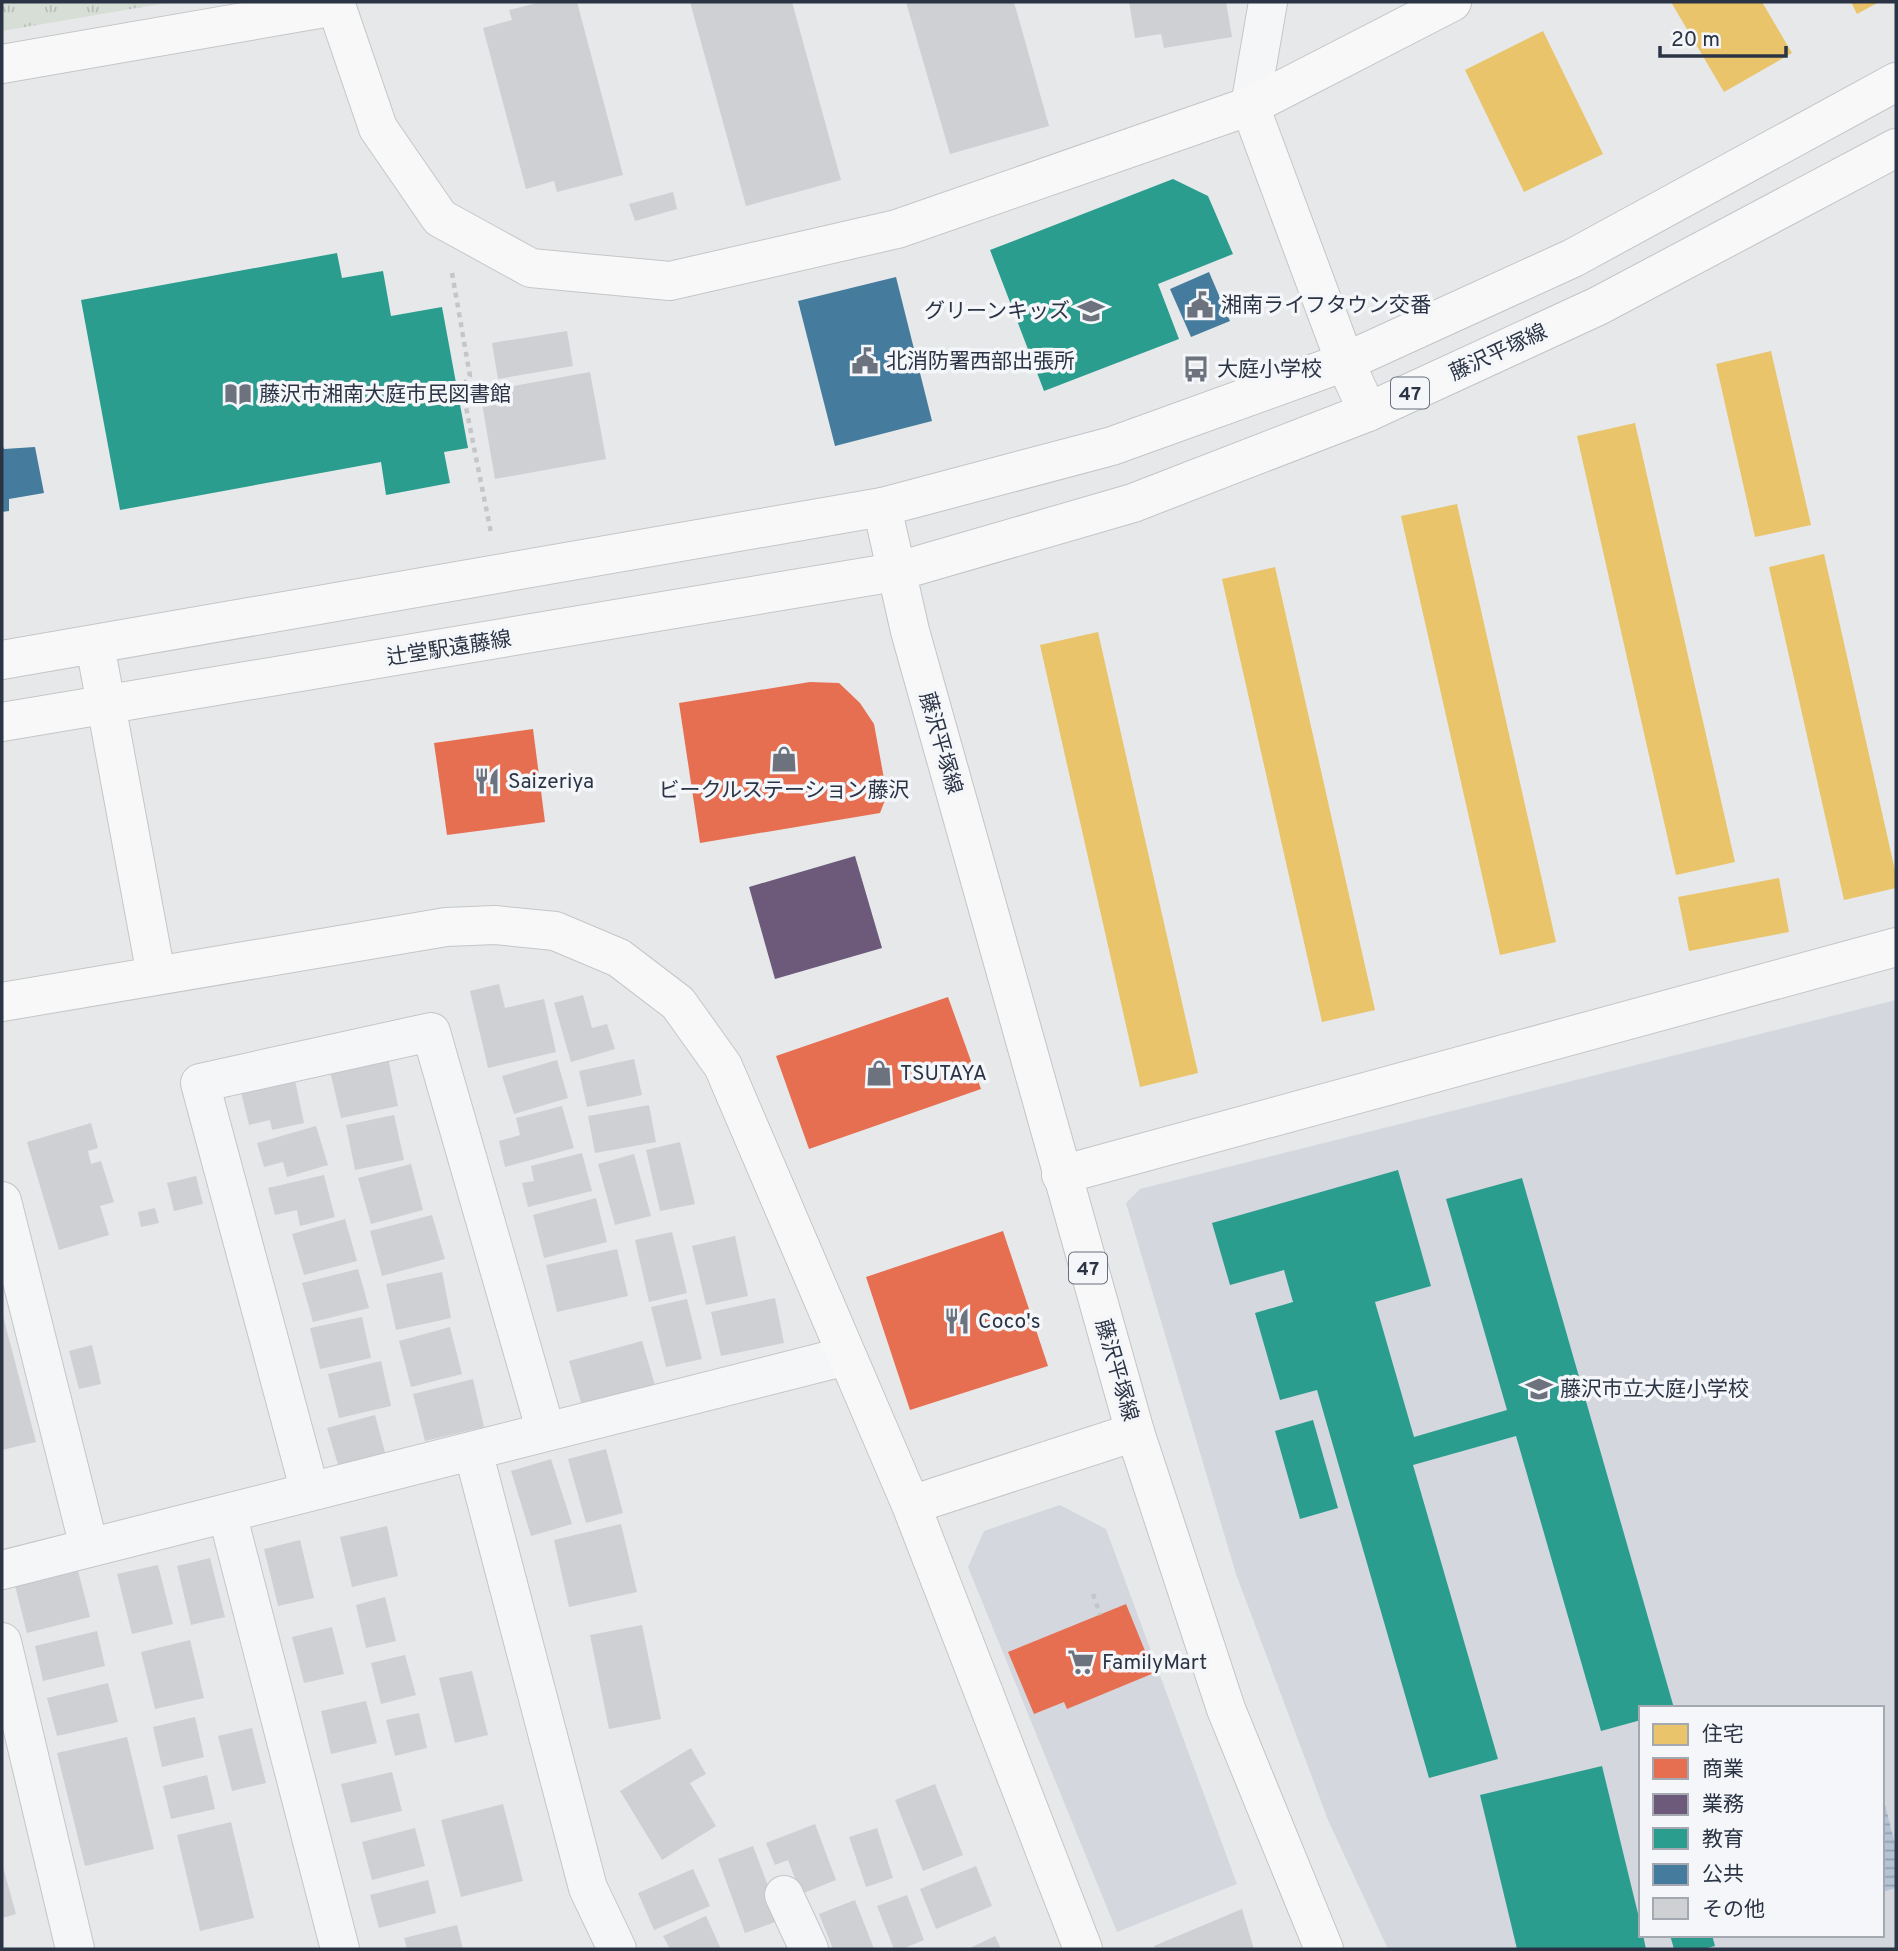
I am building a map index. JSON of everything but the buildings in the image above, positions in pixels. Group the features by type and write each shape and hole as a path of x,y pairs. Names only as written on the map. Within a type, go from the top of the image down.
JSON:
{"street":[{"path":"1268,2 1250,106 1345,362 1368,412"},
{"path":"2,64 336,4 378,128 440,218 531,268 670,281 897,229 1250,106 1452,2"},
{"path":"2,660 882,507 1112,446 1345,362 1573,258 1896,82"},
{"name":"藤沢平塚線","path":"1324,1949 1226,1709 1135,1432 1061,1175 895,572 1133,503 1368,412 1598,306 1896,148"},
{"name":"47","path":"882,507 895,572"},
{"name":"辻堂駅遠藤線","path":"2,722 895,572"},
{"path":"95,645 156,975"},
{"path":"2,1002 446,927 495,925 555,931 619,958 678,1003 723,1066 911,1505 1083,1949"},
{"path":"1061,1175 1896,947"},
{"path":"310,1492 200,1083 431,1032 546,1432"},
{"path":"2,1201 89,1547"},
{"path":"2,1570 846,1356"},
{"path":"911,1505 1135,1432"},
{"path":"472,1451 588,1888 617,1949"},
{"path":"227,1513 340,1949"},
{"path":"2,1642 75,1949"},
{"path":"784,1895 801,1947"}],"path":[{"path":"450,261 470,376 463,387 491,535"},
{"path":"1093,1594 1100,1615"}],"shaded area":[{"name":"藤沢市立大庭小学校","path":"1896,1000 1896,1949 1388,1949 1328,1820 1236,1574 1126,1203 1140,1189"},
{"path":"1060,1505 1106,1529 1237,1884 1117,1932 968,1567 984,1531"}],"green space":[{"path":"2,2 172,2 2,31"}],"water":[{"path":"1884,1805 1896,1848 1896,1888 1884,1891"}],"place":[{"name":"湘南ライフタウン交番","path":"1200,305"},
{"name":"グリーンキッズ","path":"1091,311"},
{"name":"北消防署西部出張所","path":"865,361"},
{"name":"大庭小学校","path":"1196,369"},
{"name":"藤沢市湘南大庭市民図書館","path":"238,394"},
{"name":"ビークルステーション藤沢","path":"784,759"},
{"name":"Saizeriya","path":"487,781"},
{"name":"TSUTAYA","path":"879,1073"},
{"name":"Coco's","path":"957,1321"},
{"name":"藤沢市立大庭小学校","path":"1539,1389"},
{"name":"FamilyMart","path":"1081,1662"}]}
